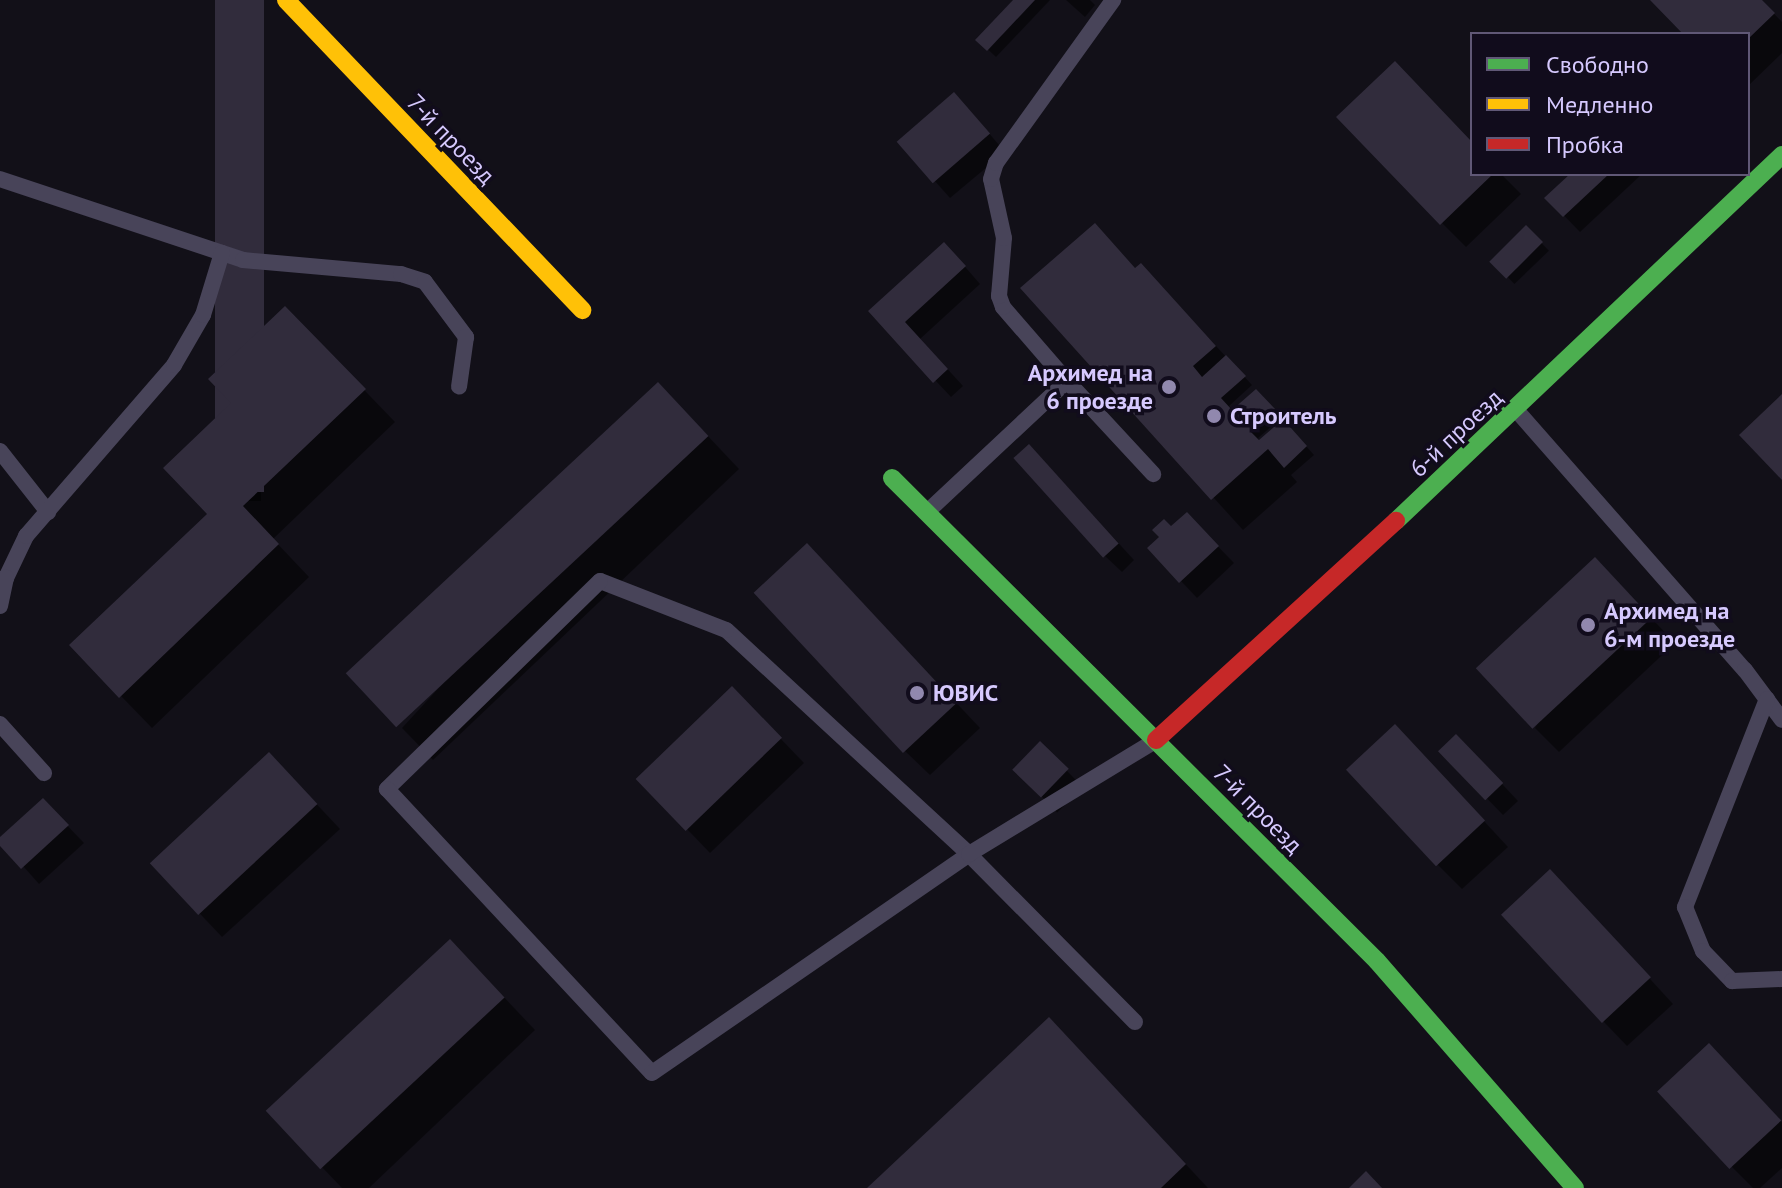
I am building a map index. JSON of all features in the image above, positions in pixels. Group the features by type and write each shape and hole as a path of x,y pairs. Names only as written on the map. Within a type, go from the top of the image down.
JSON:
{"street":[{"name":"7-й проезд","path":"286,0 582,310"},
{"name":"6-й проезд","path":"1156,740 1517,411 1782,155"},
{"name":"7-й проезд","path":"892,478 1377,961 1575,1188"}],"lane":[{"path":"1113,0 996,163 991,179 1004,238 999,296 1003,307 1067,381 1153,474"},
{"path":"0,179 243,260 401,274 425,282 466,337 459,387"},
{"path":"0,606 3,578 26,536 174,365 203,315 222,253"},
{"path":"926,514 1067,381"},
{"path":"1517,411 1782,720"},
{"path":"0,451 48,512"},
{"path":"1135,1022 969,854 726,630 600,581 387,789 652,1073 969,854 1156,740"},
{"path":"1767,699 1685,907 1703,951 1732,981 1782,979"},
{"path":"0,724 44,773"}],"building":[{"path":"215,0 264,0 264,492 215,492"},
{"path":"1013,0 1035,0 987,51 975,40"},
{"path":"1650,0 1762,0 1775,13 1750,37 1750,32 1681,32"},
{"path":"1395,61 1470,140 1470,176 1491,176 1440,225 1336,117"},
{"path":"954,92 990,134 933,183 897,142"},
{"path":"1568,176 1607,176 1563,217 1544,198"},
{"path":"1095,223 1135,268 1141,263 1216,346 1193,366 1202,377 1226,355 1246,376 1221,398 1232,410 1256,389 1275,409 1250,431 1259,440 1283,419 1307,446 1284,468 1268,449 1211,500 1020,288"},
{"path":"1526,225 1543,242 1506,279 1489,262"},
{"path":"944,242 966,266 905,322 948,369 933,383 868,311"},
{"path":"285,306 366,389 243,506 279,544 119,698 69,645 207,514 163,468 231,403 208,379"},
{"path":"658,382 708,436 396,727 346,673"},
{"path":"1782,394 1782,480 1739,435"},
{"path":"1029,444 1119,544 1103,558 1013,458"},
{"path":"1187,512 1219,546 1179,583 1147,548 1159,537 1152,530 1164,519 1171,526"},
{"path":"807,543 956,703 903,753 754,593"},
{"path":"1595,557 1652,618 1532,729 1476,668"},
{"path":"732,686 782,738 686,831 636,779"},
{"path":"1395,724 1485,821 1436,866 1346,770"},
{"path":"1456,734 1503,783 1485,800 1438,751"},
{"path":"1040,741 1069,769 1041,798 1012,770"},
{"path":"269,752 317,804 198,915 150,863"},
{"path":"43,798 69,825 21,869 0,846 0,837"},
{"path":"1550,869 1651,977 1602,1023 1501,915"},
{"path":"450,939 505,998 320,1169 266,1111"},
{"path":"1049,1017 1186,1164 1161,1188 867,1188"},
{"path":"1709,1043 1781,1121 1729,1169 1657,1091"},
{"path":"1366,1171 1382,1188 1349,1188"}],"traffic: fast":[{"path":"1396,521 1782,155"},
{"path":"892,478 1377,961 1575,1188"}],"traffic: slow":[{"path":"286,0 582,310"}],"traffic: jam":[{"path":"1156,740 1396,521"}],"place":[{"name":"Архимед на 6 проезде","path":"1169,387"},
{"name":"Строитель","path":"1214,416"},
{"name":"Архимед на 6-м проезде","path":"1588,625"},
{"name":"ЮВИС","path":"917,693"}]}
